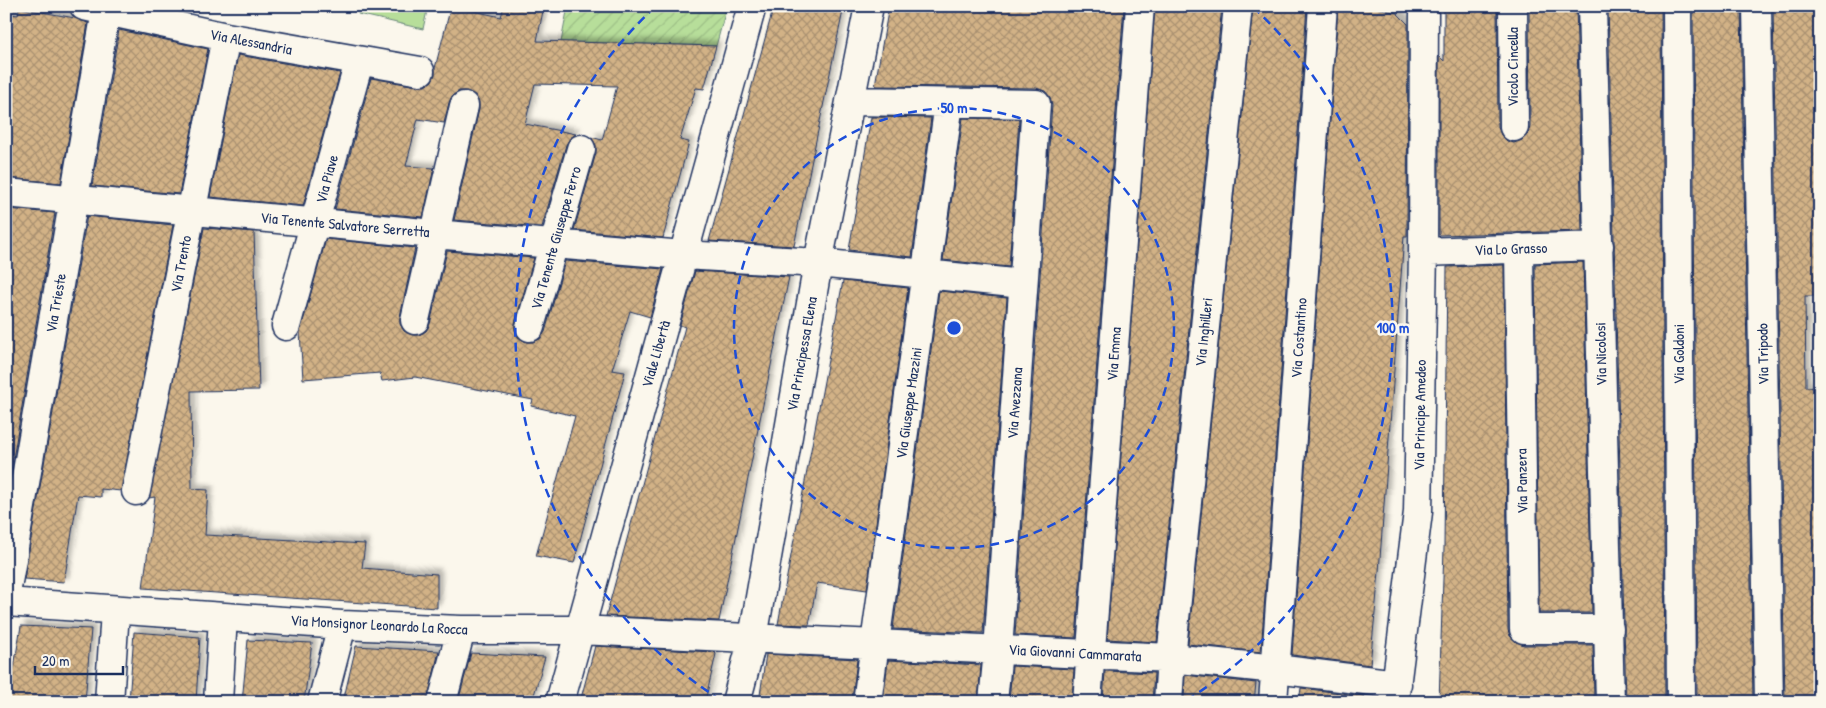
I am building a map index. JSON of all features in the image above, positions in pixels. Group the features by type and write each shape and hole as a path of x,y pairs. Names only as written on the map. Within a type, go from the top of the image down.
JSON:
{"street":[{"name":"Viale Libertà","path":"560,702 752,6"},
{"name":"Via Principessa Elena","path":"736,702 752,638 818,263 869,6"},
{"name":"Via Emma","path":"1087,702 1140,6"},
{"name":"Via Inghilleri","path":"1168,702 1238,6"},
{"name":"Via Costantino","path":"1273,702 1323,6"},
{"name":"Vicolo Cincella","path":"1513,6 1514,127"},
{"name":"Via Nicolosi","path":"1592,6 1610,702"},
{"name":"Via Goldoni","path":"1677,6 1681,702"},
{"name":"Via Tripodo","path":"1757,6 1769,702"},
{"name":"Via Principe Amedeo","path":"1396,693 1418,512 1423,252 1422,7"},
{"name":"Via Alessandria","path":"95,9 226,37 358,62 420,71"},
{"name":"Via Trieste","path":"6,594 74,199 95,9"},
{"name":"Via Trento","path":"136,491 226,37"},
{"name":"Via Piave","path":"286,326 358,62"},
{"path":"850,101 949,104"},
{"name":"Via Avezzana","path":"949,104 1036,104 993,702"},
{"name":"Via Giuseppe Mazzini","path":"867,702 949,104"},
{"path":"415,320 464,106"},
{"name":"Via Tenente Giuseppe Ferro","path":"530,326 582,149"},
{"name":"Via Tenente Salvatore Serretta","path":"6,193 434,234 684,255 818,263 1023,284"},
{"name":"Via Lo Grasso","path":"1423,252 1599,246"},
{"name":"Via Panzera","path":"1519,248 1524,630 1609,629"},
{"name":"Via Monsignor Leonardo La Rocca","path":"6,602 115,611 342,625 461,630 579,630 752,638"},
{"path":"109,702 115,611"},
{"path":"218,702 223,617"},
{"path":"322,702 342,625"},
{"path":"442,702 461,630"},
{"name":"Via Giovanni Cammarata","path":"752,638 1171,658 1276,669 1396,693"}],"green space":[{"path":"360,6 428,6 423,29 358,14"},
{"path":"568,6 727,6 716,46 561,42"}],"building":[{"path":"451,6 501,17 504,6 544,6 537,41 716,46 704,89 696,88 680,140 689,142 663,238 574,230 596,153 596,145 591,137 602,140 617,86 535,84 525,124 576,134 570,138 566,145 542,227 454,220 479,109 479,102 475,95 467,91 459,91 452,96 444,123 418,119 406,166 434,168 423,217 335,209 371,78 417,86 425,86 432,81"},
{"path":"774,6 844,6 794,246 709,241"},
{"path":"889,6 1124,6 1076,638 1015,635 1052,105 1050,97 1045,91 1036,88 875,85"},
{"path":"1155,6 1222,6 1157,642 1107,639"},
{"path":"1253,6 1307,6 1261,652 1188,644"},
{"path":"1338,6 1370,6 1397,13 1408,24 1407,236 1404,236 1379,572 1370,665 1292,655"},
{"path":"1444,6 1497,6 1498,127 1501,135 1507,141 1514,143 1522,140 1528,134 1530,127 1529,6 1576,6 1582,231 1439,235 1439,56 1444,61"},
{"path":"1608,6 1661,6 1665,702 1626,702"},
{"path":"1693,6 1741,6 1753,702 1697,702"},
{"path":"1773,6 1820,6 1820,296 1805,296 1806,387 1820,388 1820,702 1785,702"},
{"path":"19,8 75,18 88,23 61,183 6,178 6,13 18,15"},
{"path":"119,30 208,49 179,194 92,186"},
{"path":"238,55 340,73 303,206 210,197"},
{"path":"871,117 931,118 912,257 849,250"},
{"path":"963,118 1019,119 1009,267 943,260"},
{"path":"6,209 55,213 6,500"},
{"path":"87,216 173,225 121,491 101,489 101,497 78,495 64,582 24,579"},
{"path":"204,228 254,232 259,390 191,391 192,489 208,490 205,535 365,544 362,568 437,574 437,608 143,588 155,497 149,498"},
{"path":"326,239 415,248 400,317 400,324 404,331 412,335 419,335 426,331 430,324 447,251 534,258 515,323 518,337 526,342 540,339 545,332 565,261 663,269 650,317 630,311 612,370 625,372 574,563 536,556 575,416 531,406 533,400 415,377 382,381 380,373 303,379 300,332"},
{"path":"1583,262 1592,613 1539,613 1535,264"},
{"path":"1504,265 1508,630 1510,636 1516,642 1524,645 1593,645 1594,702 1439,702 1444,548 1447,267"},
{"path":"695,271 789,277 719,621 606,616 685,327 680,325"},
{"path":"843,281 908,288 867,590 817,583 809,625 778,624"},
{"path":"939,291 1007,298 983,633 893,629"},
{"path":"21,626 91,629 85,702 8,702"},
{"path":"134,632 200,637 196,702 129,702"},
{"path":"248,640 312,643 304,702 242,702"},
{"path":"356,646 439,651 427,702 343,702"},
{"path":"595,646 714,652 716,654 705,702 580,702"},
{"path":"471,653 545,657 532,702 458,702"},
{"path":"766,654 857,659 852,702 759,702"},
{"path":"888,660 981,665 978,702 883,702"},
{"path":"1012,666 1074,669 1072,702 1009,702"},
{"path":"1105,671 1154,673 1152,702 1103,702"},
{"path":"1185,675 1256,683 1254,702 1184,702"},
{"path":"1301,688 1364,696 1363,702 1299,702"}]}
